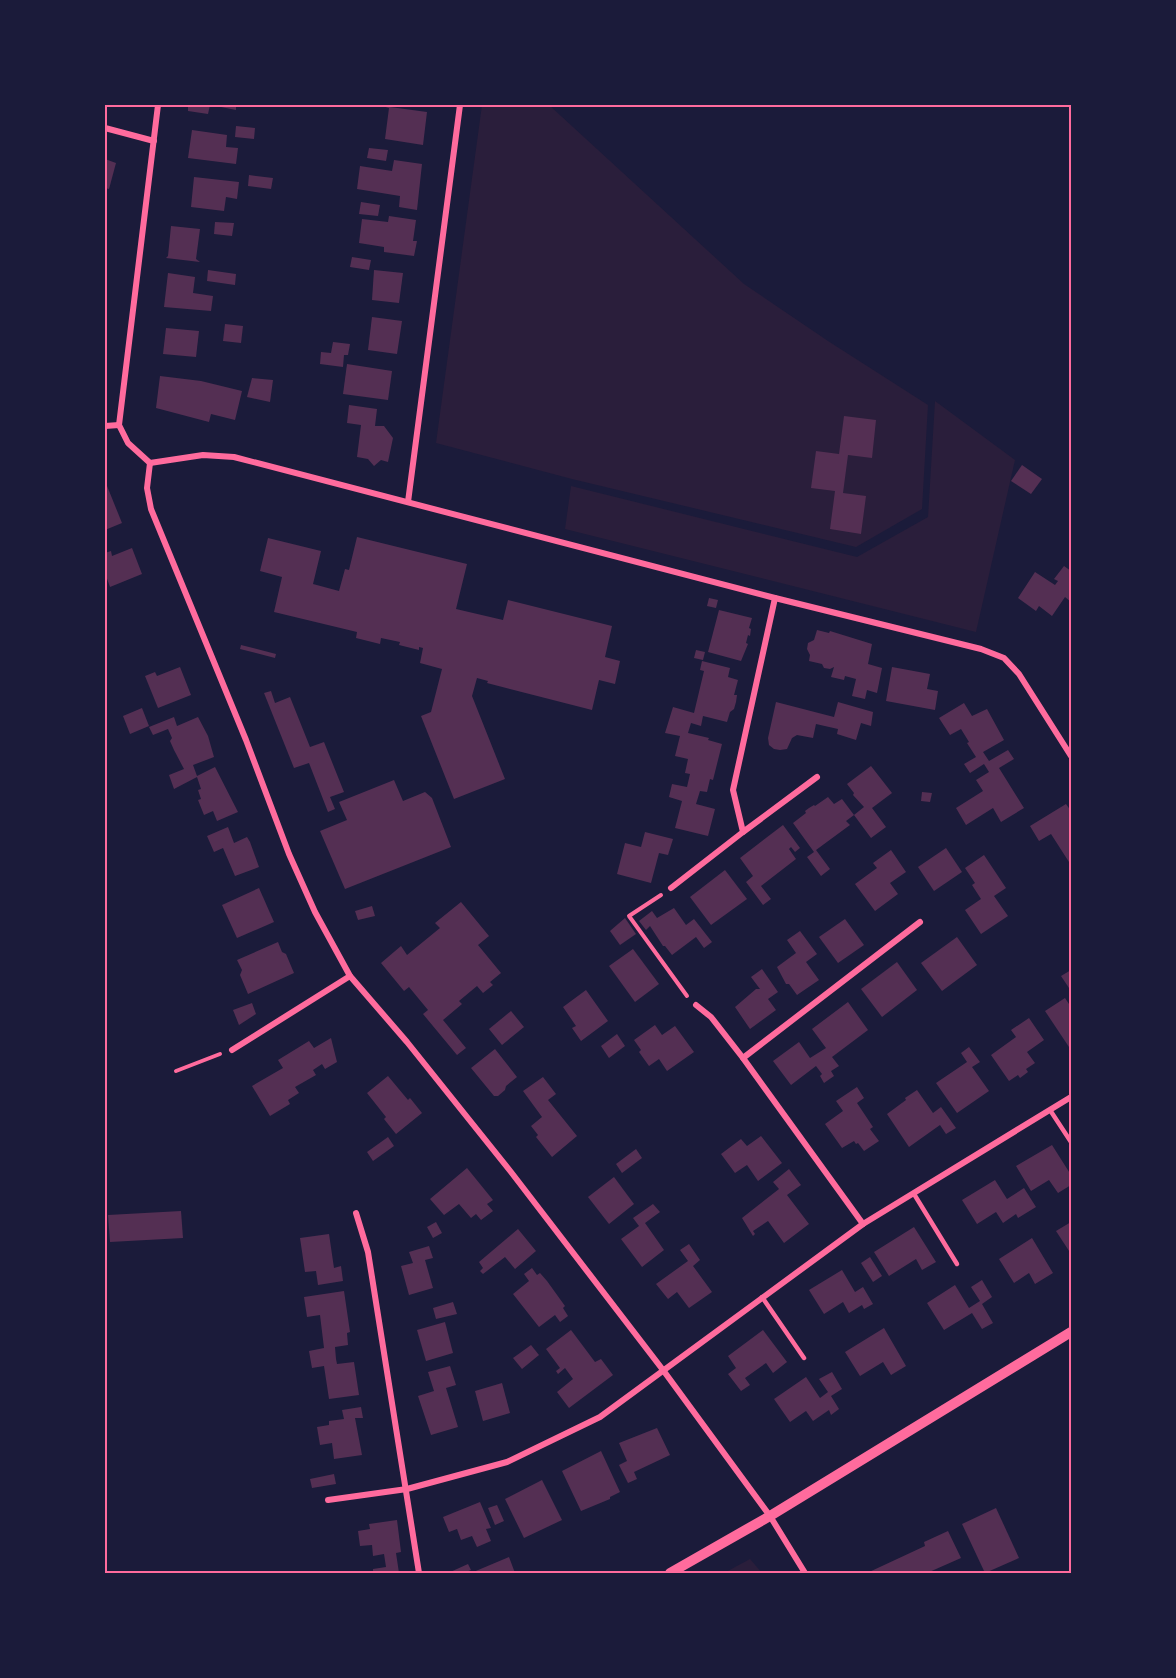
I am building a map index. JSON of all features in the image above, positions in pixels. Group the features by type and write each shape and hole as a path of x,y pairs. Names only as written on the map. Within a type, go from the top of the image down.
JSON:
{"street":[{"path":"150,463 128,443 119,425 158,105"},
{"path":"408,502 460,105"},
{"path":"105,128 154,141"},
{"path":"105,426 119,425"},
{"path":"150,463 203,455 234,457 775,598 981,649 1004,658 1019,674 1071,756"},
{"path":"150,463 147,488 151,509 246,740 289,854 315,912 350,976 407,1042 511,1172 663,1370 770,1516 806,1573"},
{"path":"743,832 733,790 775,598"},
{"path":"671,888 817,777"},
{"path":"742,1058 920,922"},
{"path":"232,1050 350,976"},
{"path":"696,1005 711,1017 863,1224"},
{"path":"328,1500 407,1489 507,1462 600,1417 863,1224 1071,1097"},
{"path":"356,1213 368,1252 419,1573"},
{"path":"670,1573 770,1516 1071,1332"}],"lane":[{"path":"1050,1110 1071,1142"},
{"path":"914,1194 957,1264"},
{"path":"762,1297 804,1358"}],"path":[{"path":"671,888 629,916 683,992 696,1005"},
{"path":"176,1071 232,1050"}],"shaded area":[{"path":"482,105 549,105 744,284 928,405 922,509 856,547 572,479 436,443"},
{"path":"935,401 1015,460 976,632 565,529 571,486 857,557 928,517"},
{"path":"750,1559 762,1573 724,1573"}],"building":[{"path":"188,105 210,105 208,114 188,111"},
{"path":"211,105 236,105 236,110"},
{"path":"379,105 427,112 423,145 385,139 389,108"},
{"path":"236,126 255,128 254,139 235,137"},
{"path":"192,130 227,135 226,147 238,148 236,164 188,158"},
{"path":"369,148 388,150 386,161 367,158"},
{"path":"105,159 116,163 109,189 105,188"},
{"path":"394,160 422,164 417,210 399,207 400,196 357,189 360,166 392,171"},
{"path":"249,175 273,178 271,189 248,186"},
{"path":"194,177 239,182 237,199 226,197 224,211 191,207"},
{"path":"361,202 380,205 378,216 359,214"},
{"path":"389,216 416,220 413,241 417,241 414,256 384,252 384,247 359,243 362,219 388,222"},
{"path":"215,222 234,223 232,236 214,234"},
{"path":"171,226 200,229 196,259 200,262 166,258"},
{"path":"352,257 371,260 369,270 350,267"},
{"path":"208,270 236,274 235,285 207,281"},
{"path":"374,270 403,273 399,303 372,300"},
{"path":"168,273 195,277 193,293 213,296 211,311 164,307"},
{"path":"372,317 402,321 397,354 368,350"},
{"path":"225,324 243,326 241,343 223,341"},
{"path":"166,328 199,331 196,357 163,354"},
{"path":"333,342 350,344 348,355 344,355 343,367 320,364 321,352 331,353"},
{"path":"347,364 392,371 388,400 343,394"},
{"path":"160,376 201,381 242,391 235,420 211,414 209,422 156,408"},
{"path":"252,378 273,380 270,402 247,397"},
{"path":"349,405 377,409 375,426 384,426 393,438 388,462 381,460 374,466 368,459 357,457 361,425 347,423"},
{"path":"844,416 876,420 872,458 848,455 843,493 866,496 861,534 830,529 835,491 811,488 816,451 839,454"},
{"path":"1022,465 1042,479 1031,494 1011,481"},
{"path":"105,481 122,523 105,530"},
{"path":"357,537 467,564 456,609 503,620 508,600 612,626 605,657 620,661 615,684 599,680 592,710 487,683 488,681 477,678 472,696 505,779 454,799 421,716 431,712 442,669 420,663 423,648 419,647 419,650 399,645 400,642 381,638 380,644 356,638 357,632 274,612 282,577 260,571 268,538 321,551 313,584 339,591 345,569 349,570"},
{"path":"132,548 142,574 110,587 105,573 105,553 111,551 112,556"},
{"path":"1064,566 1071,571 1071,602 1065,597 1052,616 1039,606 1036,611 1018,598 1035,572 1055,585 1058,581 1054,579"},
{"path":"709,598 718,600 716,608 707,606"},
{"path":"719,610 752,618 749,628 751,629 750,636 748,635 746,643 748,644 741,661 708,652"},
{"path":"817,630 829,633 830,631 872,644 868,664 882,668 877,693 867,690 865,699 852,696 856,679 845,676 844,680 831,677 834,667 824,668 822,664 809,661 808,643 814,640"},
{"path":"241,645 276,654 275,658 240,649"},
{"path":"696,650 705,652 703,660 694,658"},
{"path":"702,661 730,668 728,677 738,680 734,695 737,695 736,702 727,722 703,716 701,726 691,723 688,733 722,744 713,780 710,779 707,792 700,791 696,804 715,809 708,836 675,828 682,801 669,797 672,784 687,787 690,774 685,773 688,759 675,756 680,736 665,733 673,707 694,713 704,671 700,670"},
{"path":"180,667 191,695 158,708 145,676 155,672 157,676"},
{"path":"892,667 930,674 927,689 938,691 935,710 886,701"},
{"path":"271,691 275,703 290,697 310,747 324,742 344,792 330,797 335,809 328,812 309,763 294,768 264,693"},
{"path":"776,702 834,717 838,702 873,712 871,726 861,723 856,740 837,734 838,729 816,724 813,738 797,735 792,738 787,749 774,749 769,745 768,738"},
{"path":"964,703 972,716 987,709 1004,740 983,752 989,761 1008,750 1014,759 999,768 1024,808 1001,822 993,808 966,825 956,808 983,791 976,780 989,772 984,764 970,773 964,764 976,757 967,743 969,742 961,729 950,735 939,718"},
{"path":"142,708 149,726 130,734 123,716"},
{"path":"174,717 177,726 198,717 208,736 214,757 193,765 197,776 215,767 238,812 217,821 213,811 204,815 198,800 201,799 198,790 201,789 197,777 174,789 169,775 184,769 170,741 172,738 168,729 153,735 149,727"},
{"path":"871,766 892,793 872,808 886,827 871,838 854,815 864,807 847,784"},
{"path":"394,780 403,801 425,792 432,798 451,847 345,889 320,831 347,820 339,802"},
{"path":"922,792 932,793 930,802 921,801"},
{"path":"828,797 834,804 842,799 854,815 846,821 850,825 816,850 830,869 821,876 807,857 814,852 793,823 809,808"},
{"path":"1066,804 1071,811 1071,861 1069,862 1051,834 1039,841 1030,826"},
{"path":"783,825 800,848 795,852 791,847 789,849 796,859 761,886 771,899 763,905 746,882 753,876 740,858"},
{"path":"228,827 234,843 247,837 259,867 235,876 223,848 214,852 207,836"},
{"path":"645,832 673,839 668,855 659,853 651,883 617,874 625,843 641,847"},
{"path":"946,848 962,872 934,891 918,867"},
{"path":"891,850 906,872 890,883 898,894 875,911 855,884 877,868 873,863"},
{"path":"984,855 1006,888 994,896 1008,916 981,934 965,910 981,899 972,885 975,883 965,868"},
{"path":"725,870 747,899 711,925 690,897"},
{"path":"259,888 274,922 237,938 222,905"},
{"path":"461,902 489,936 478,945 501,973 490,982 493,985 483,993 477,986 459,1001 462,1004 443,1020 466,1048 457,1055 423,1014 428,1010 409,987 404,991 381,963 401,946 407,955 440,928 435,923"},
{"path":"372,906 375,916 358,920 355,911"},
{"path":"674,908 686,925 694,919 712,942 704,948 696,937 672,955 650,926 646,930 639,921 652,911 657,918"},
{"path":"625,918 636,934 620,945 610,931"},
{"path":"845,919 864,945 838,963 819,937"},
{"path":"800,931 817,954 806,962 819,980 797,995 789,984 786,984 777,967 796,953 787,940"},
{"path":"957,937 977,965 942,991 921,963"},
{"path":"278,942 294,973 248,994 237,960"},
{"path":"633,949 659,984 635,1002 609,966"},
{"path":"897,962 917,990 882,1017 861,989"},
{"path":"762,969 778,992 768,999 776,1010 750,1029 735,1007 756,989 760,989 751,977"},
{"path":"1071,970 1071,991 1061,976"},
{"path":"586,990 608,1021 581,1041 572,1028 576,1026 563,1007"},
{"path":"1065,998 1071,1007 1071,1046 1069,1047 1045,1011"},
{"path":"848,1002 868,1030 832,1057 839,1066 831,1071 834,1076 824,1083 820,1076 822,1074 816,1066 791,1085 773,1061 799,1042 810,1058 826,1048 812,1029"},
{"path":"252,1003 256,1014 239,1025 233,1010"},
{"path":"511,1011 524,1027 502,1045 489,1029"},
{"path":"1029,1018 1044,1040 1027,1052 1035,1063 1026,1069 1028,1072 1020,1078 1018,1075 1009,1081 991,1055 1016,1037 1011,1030"},
{"path":"655,1025 662,1035 675,1026 694,1052 667,1071 659,1059 649,1066 634,1040"},
{"path":"617,1034 625,1046 609,1058 601,1046"},
{"path":"331,1038 337,1062 325,1069 322,1064 313,1070 316,1075 295,1087 299,1093 288,1100 290,1104 270,1116 252,1086 283,1068 278,1060 309,1041 314,1048"},
{"path":"969,1047 980,1062 972,1067 989,1091 957,1113 936,1083 967,1062 961,1053"},
{"path":"495,1049 517,1077 498,1096 494,1096 471,1068"},
{"path":"388,1076 422,1113 396,1134 367,1093"},
{"path":"543,1077 556,1094 548,1100 577,1136 552,1157 536,1137 538,1135 531,1126 542,1117 523,1091"},
{"path":"857,1087 864,1098 857,1103 873,1127 870,1129 879,1141 864,1151 854,1141 842,1148 825,1124 843,1111 836,1101"},
{"path":"917,1090 933,1113 941,1107 956,1128 946,1134 940,1125 909,1147 887,1114"},
{"path":"761,1136 782,1163 758,1181 747,1165 735,1173 721,1154 741,1139 747,1146"},
{"path":"388,1137 394,1146 373,1161 367,1152"},
{"path":"1052,1145 1071,1175 1071,1185 1058,1193 1049,1180 1031,1191 1016,1166"},
{"path":"636,1149 642,1158 622,1173 616,1164"},
{"path":"467,1168 493,1200 487,1204 493,1211 481,1220 476,1214 471,1218 459,1204 444,1215 430,1199"},
{"path":"789,1169 801,1185 787,1195 809,1224 784,1243 768,1221 753,1231 755,1234 753,1236 742,1218 779,1189 773,1182"},
{"path":"614,1177 634,1204 609,1224 588,1197"},
{"path":"995,1180 1007,1199 1024,1188 1036,1207 1018,1218 1016,1214 1003,1223 996,1212 977,1224 962,1200"},
{"path":"653,1204 660,1212 645,1223 664,1250 642,1267 621,1239 639,1226 633,1218"},
{"path":"181,1211 183,1238 110,1242 108,1215"},
{"path":"436,1222 442,1233 433,1238 427,1227"},
{"path":"1071,1222 1071,1254 1056,1231"},
{"path":"914,1227 936,1262 922,1270 916,1259 889,1276 874,1252"},
{"path":"518,1229 536,1251 515,1269 505,1257 483,1274 480,1271 483,1268 479,1262"},
{"path":"329,1234 334,1268 341,1266 343,1281 318,1285 316,1271 305,1272 300,1238"},
{"path":"1032,1238 1053,1273 1035,1284 1029,1273 1014,1283 999,1259"},
{"path":"689,1244 700,1260 693,1266 712,1292 689,1308 677,1292 668,1299 656,1284 688,1261 680,1250"},
{"path":"429,1246 433,1258 425,1260 433,1288 409,1295 401,1266 413,1263 409,1252"},
{"path":"870,1257 882,1276 873,1282 861,1263"},
{"path":"532,1268 537,1275 540,1273 547,1281 565,1306 563,1308 568,1316 560,1322 555,1315 539,1327 513,1294 529,1281 524,1274"},
{"path":"842,1270 855,1292 863,1287 873,1304 864,1309 862,1305 849,1313 843,1302 824,1314 809,1290"},
{"path":"982,1280 992,1297 982,1304 993,1323 982,1329 972,1313 944,1330 927,1303 955,1285 969,1308 980,1301 971,1287"},
{"path":"344,1291 350,1332 347,1333 348,1345 335,1347 336,1359 337,1364 354,1362 359,1395 329,1399 324,1366 312,1368 309,1351 324,1348 320,1315 307,1317 304,1297"},
{"path":"453,1302 457,1314 436,1319 433,1308"},
{"path":"445,1322 453,1353 426,1361 417,1330"},
{"path":"884,1328 906,1366 891,1375 883,1362 860,1376 845,1352"},
{"path":"571,1330 595,1362 601,1359 613,1375 569,1408 557,1392 573,1379 565,1368 558,1374 556,1371 560,1368 546,1349"},
{"path":"763,1330 787,1362 773,1373 766,1363 745,1378 750,1385 741,1391 728,1374 736,1368 728,1356"},
{"path":"531,1345 539,1355 522,1369 513,1358"},
{"path":"450,1366 456,1385 446,1388 458,1427 431,1435 418,1396 434,1391 428,1372"},
{"path":"832,1372 842,1389 831,1396 839,1409 831,1415 829,1410 813,1421 806,1411 790,1422 774,1399 806,1377 820,1398 828,1392 819,1379"},
{"path":"502,1383 510,1413 483,1421 475,1391"},
{"path":"361,1407 363,1418 355,1418 362,1455 334,1459 332,1443 320,1445 317,1427 329,1425 329,1421 344,1419 342,1410"},
{"path":"657,1428 670,1455 634,1472 637,1479 628,1483 619,1465 627,1461 619,1443"},
{"path":"601,1451 620,1492 610,1499 581,1511 562,1471"},
{"path":"334,1474 336,1484 312,1488 310,1479"},
{"path":"542,1480 562,1520 524,1538 505,1499"},
{"path":"480,1502 491,1528 486,1529 491,1541 477,1547 472,1536 461,1540 457,1529 449,1532 443,1517"},
{"path":"497,1505 504,1521 495,1525 488,1508"},
{"path":"996,1508 1019,1558 985,1573 962,1524"},
{"path":"397,1520 401,1552 396,1553 399,1573 373,1573 373,1569 386,1567 384,1554 373,1556 372,1545 360,1546 358,1531 370,1529 369,1524"},
{"path":"948,1531 961,1558 927,1573 867,1573 925,1546 924,1542"},
{"path":"509,1557 515,1573 471,1573"},
{"path":"468,1564 471,1570 464,1573 448,1573"}]}
